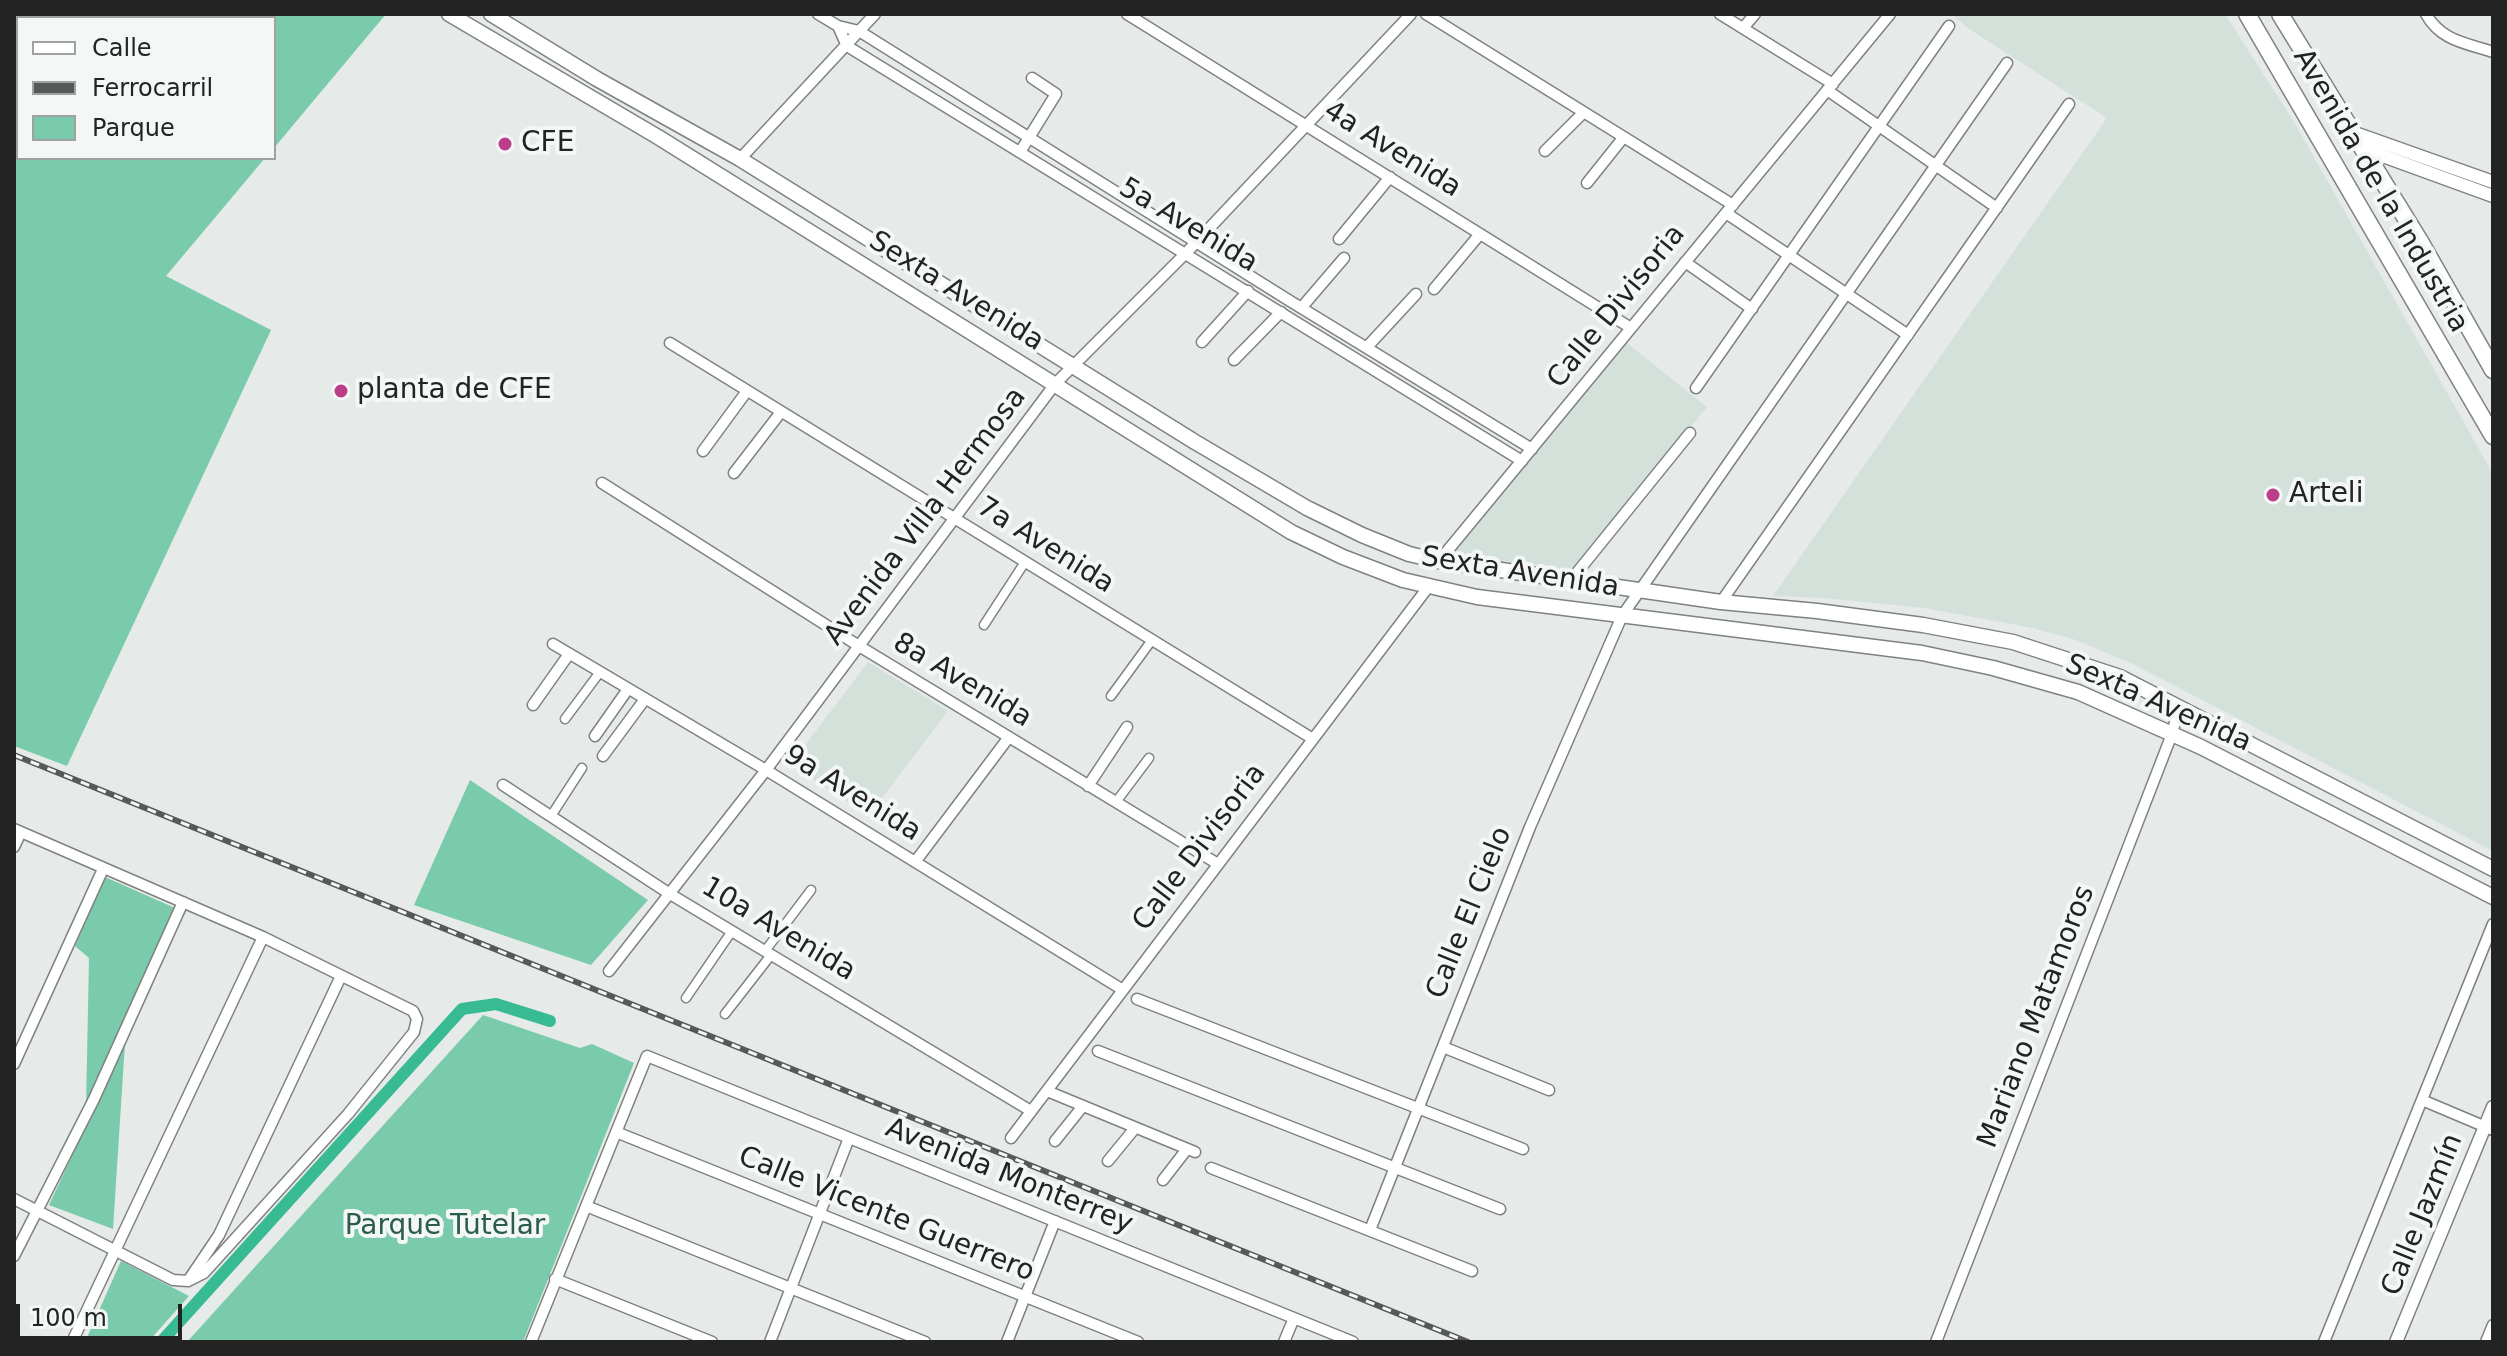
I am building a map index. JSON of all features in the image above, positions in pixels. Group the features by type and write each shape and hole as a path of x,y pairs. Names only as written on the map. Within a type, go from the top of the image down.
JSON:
{"main road":[{"name":"Sexta Avenida","path":"449,14 658,137 1291,532 1343,557 1389,575 1477,597 1922,653 1993,668 2078,692 2172,734 2493,897"},
{"name":"Sexta Avenida","path":"491,14 597,79 740,159 1195,442 1307,508 1362,535 1409,554 1439,561 1721,602 1923,625 2013,642 2120,677 2493,869"},
{"name":"Avenida de la Industria","path":"2247,14 2493,436"},
{"name":"Avenida de la Industria","path":"2280,14 2421,243 2493,370"}],"street":[{"name":"5a Avenida","path":"818,14 838,26 859,31 1532,449"},
{"path":"740,159 875,14"},
{"name":"4a Avenida","path":"1127,14 1631,328"},
{"name":"Avenida Villa Hermosa","path":"609,971 766,770 1055,384 1186,253 1411,14"},
{"path":"1426,14 1730,209 1789,255 1908,335"},
{"path":"1720,14 1830,87 1997,208"},
{"path":"1743,28 1755,14"},
{"name":"Calle Divisoria","path":"1439,561 1890,14"},
{"path":"2426,14 2442,34 2493,52"},
{"path":"838,26 847,46"},
{"path":"1696,388 1949,26"},
{"name":"5a Avenida","path":"847,46 1522,461"},
{"name":"Calle El Cielo","path":"1370,1230 1530,827 1622,616 2007,63"},
{"path":"1020,152 1056,94 1032,78"},
{"path":"1721,602 2069,104"},
{"path":"1545,151 1583,113"},
{"path":"2352,132 2493,182"},
{"path":"1587,183 1623,138"},
{"path":"2361,148 2493,196"},
{"path":"1339,239 1390,177"},
{"path":"1434,289 1480,234"},
{"path":"1302,307 1344,258"},
{"path":"1685,262 1752,309"},
{"path":"1202,342 1248,291"},
{"path":"1367,347 1416,294"},
{"path":"1234,360 1281,312"},
{"path":"1348,353 1356,341"},
{"name":"7a Avenida","path":"670,343 1313,739"},
{"path":"1404,388 1413,376"},
{"path":"703,451 747,391"},
{"path":"734,473 781,412"},
{"path":"1571,580 1690,433"},
{"name":"8a Avenida","path":"602,483 859,646 1218,864"},
{"path":"984,625 1025,562"},
{"name":"Calle Divisoria","path":"1011,1138 1429,586"},
{"path":"1111,696 1152,640"},
{"name":"9a Avenida","path":"553,644 766,770 1123,990"},
{"path":"533,705 569,654"},
{"path":"565,719 600,672"},
{"path":"595,736 628,689"},
{"path":"603,756 645,699"},
{"name":"Mariano Matamoros","path":"1936,1342 2172,734 2179,707"},
{"path":"1088,786 1127,727"},
{"path":"915,862 1009,737"},
{"path":"1116,802 1149,758"},
{"path":"551,816 582,768"},
{"name":"10a Avenida","path":"503,785 670,894 1031,1111"},
{"path":"14,847 18,830 263,937 413,1011 417,1019 414,1032 348,1114 204,1273 188,1281 173,1280 14,1199"},
{"path":"14,1064 103,869"},
{"path":"725,1014 811,890"},
{"path":"14,1256 94,1099 183,902"},
{"path":"2324,1342 2493,924"},
{"path":"686,998 732,931"},
{"path":"72,1342 263,937"},
{"path":"188,1281 219,1235 341,976"},
{"path":"1137,999 1523,1149"},
{"path":"1443,1047 1549,1090"},
{"path":"1098,1051 1500,1209"},
{"name":"Avenida Monterrey","path":"616,1132 647,1056 1353,1342"},
{"path":"1047,1091 1191,1150 1163,1180"},
{"path":"2422,1100 2489,1128"},
{"path":"1055,1141 1083,1106"},
{"name":"Calle Jazmín","path":"2396,1342 2489,1128 2493,1107"},
{"path":"1108,1161 1135,1128"},
{"path":"531,1342 616,1132"},
{"name":"Calle Vicente Guerrero","path":"616,1132 1138,1342"},
{"path":"770,1342 849,1138"},
{"path":"1211,1168 1472,1271"},
{"path":"586,1206 925,1342"},
{"path":"1007,1342 1055,1221"},
{"path":"555,1279 712,1342"},
{"path":"1284,1342 1294,1318"},
{"path":"2486,1342 2493,1325"}],"shaded area":[{"path":"1952,14 2225,14 2294,122 2493,474 2493,851 2133,664 2076,640 2033,628 1924,608 1773,596 2107,118 1969,29"},
{"path":"1622,339 1707,407 1565,579 1439,561"},
{"path":"868,662 948,711 869,815 790,765"}],"green space":[{"path":"386,14 276,146 276,16 21,16"},
{"path":"16,20 16,160 263,160 166,276 271,330 67,766 14,746"},
{"path":"470,780 648,900 591,965 414,905"},
{"path":"105,877 175,908 86,1108 89,958 75,946"},
{"name":"Parque Tutelar","path":"483,1015 580,1048 592,1044 634,1063 523,1342 187,1342"},
{"path":"125,1043 113,1229 49,1205"},
{"path":"121,1261 189,1296 148,1342 85,1342"}],"waterway":[{"path":"161,1342 462,1009 496,1004 550,1021"}],"railway":[{"path":"14,755 1468,1342"}],"place":[{"name":"CFE","path":"505,144"},
{"name":"planta de CFE","path":"341,391"},
{"name":"Arteli","path":"2273,495"}]}
